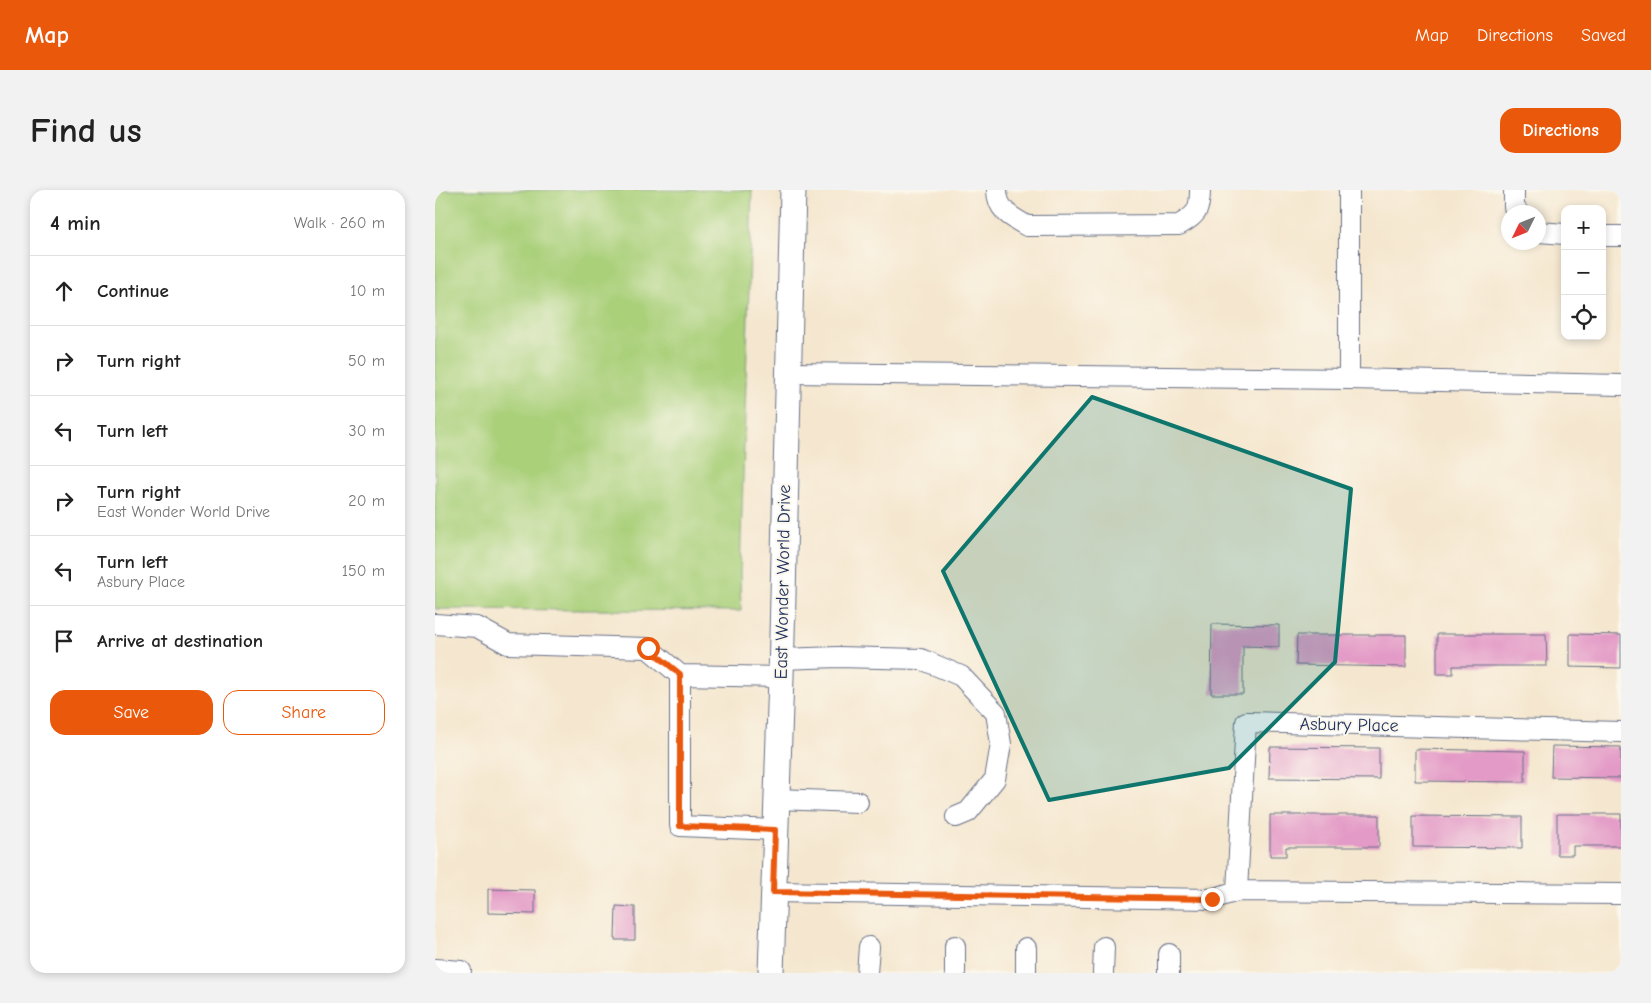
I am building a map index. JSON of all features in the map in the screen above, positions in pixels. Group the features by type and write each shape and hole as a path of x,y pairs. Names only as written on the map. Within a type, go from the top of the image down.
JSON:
{"main road":[{"name":"East Wonder World Drive","path":"771,973 793,190"}],"street":[{"path":"997,190 997,201 1009,215 1027,226 1037,226 1179,225 1191,218 1200,207 1200,190"},
{"path":"1349,190 1349,379"},
{"path":"1514,205 1515,190"},
{"path":"1546,233 1561,234"},
{"path":"1606,236 1621,236"},
{"path":"788,373 1349,379 1621,385"},
{"path":"435,624 477,627 508,644 648,648 680,674 921,658 961,676 996,713 1001,744 995,779 968,812 956,817"},
{"path":"680,674 680,826 775,830"},
{"name":"Asbury Place","path":"1237,891 1246,722 1621,732"},
{"path":"776,799 858,802"},
{"path":"773,892 1212,899 1237,891 1621,894"},
{"path":"955,946 955,973"},
{"path":"867,973 869,947"},
{"path":"1026,948 1026,973"},
{"path":"1103,973 1104,948"},
{"path":"435,969 461,970"}],"highlighted area":[{"path":"1092,397 1351,489 1335,662 1229,768 1049,800 943,571"}],"green space":[{"path":"435,190 752,190 740,573 741,611 435,609"}],"building":[{"path":"1212,624 1279,625 1279,647 1243,646 1243,694 1211,694"},
{"path":"1437,634 1546,634 1547,666 1453,666 1453,674 1437,674"},
{"path":"1570,634 1621,635 1621,668 1570,667"},
{"path":"1297,635 1406,635 1406,667 1296,665"},
{"path":"1552,746 1621,747 1621,778 1551,777"},
{"path":"1270,747 1379,748 1379,779 1269,778"},
{"path":"1415,749 1525,751 1525,782 1415,781"},
{"path":"1557,814 1621,814 1621,846 1573,846 1573,855 1557,855"},
{"path":"1270,815 1379,815 1379,847 1286,847 1286,856 1270,856"},
{"path":"1413,816 1522,817 1522,848 1413,847"},
{"path":"488,889 535,890 535,914 488,913"},
{"path":"616,906 635,907 635,940 615,940"}],"route":[{"path":"648,648 680,674 680,826 775,830 773,892 1212,899"}]}
